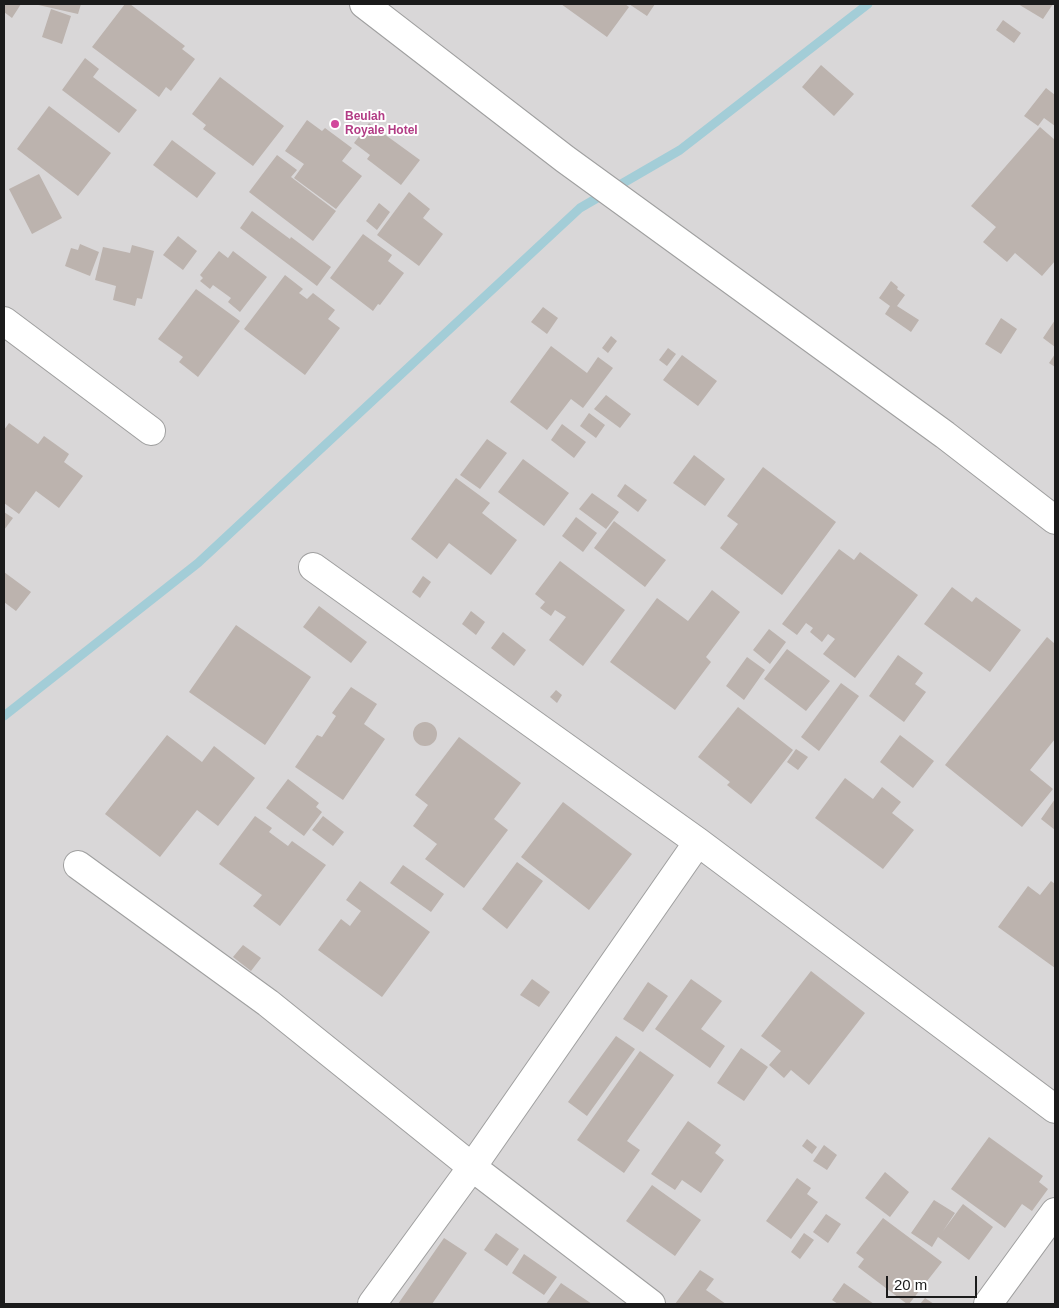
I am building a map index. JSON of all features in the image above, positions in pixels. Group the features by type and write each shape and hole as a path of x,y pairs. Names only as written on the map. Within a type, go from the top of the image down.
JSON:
{"street":[{"path":"364,4 557,153 946,435 1055,520"},
{"path":"4,322 151,431"},
{"path":"313,567 698,842 1055,1109"},
{"path":"372,1304 472,1167 698,842"},
{"path":"78,865 268,1003 472,1167 651,1304"},
{"path":"988,1304 1055,1212"}],"shaded area":[{"path":"4,4 1055,4 1055,1304 4,1304"}],"building":[{"path":"4,4 21,4 12,18 4,12"},
{"path":"34,4 81,4 78,14"},
{"path":"125,4 130,4 185,46 182,49 195,59 171,91 166,87 159,97 92,47"},
{"path":"561,4 625,4 629,7 607,37"},
{"path":"629,4 655,4 647,16"},
{"path":"1018,4 1053,4 1043,19"},
{"path":"51,9 71,16 62,44 42,37"},
{"path":"1003,20 1021,33 1014,43 996,30"},
{"path":"85,58 99,69 93,77 137,110 119,133 62,90"},
{"path":"821,65 854,94 834,116 802,87"},
{"path":"220,77 284,126 253,166 203,129 206,125 192,114"},
{"path":"1046,88 1055,95 1055,126 1044,118 1038,126 1024,116"},
{"path":"49,106 111,153 78,196 17,149"},
{"path":"307,120 322,131 325,128 352,148 342,161 362,176 336,209 294,178 304,164 285,151"},
{"path":"369,123 420,160 401,185 367,159 370,155 354,143"},
{"path":"1040,127 1055,140 1055,261 1042,276 1015,253 1007,262 983,242 996,227 971,206"},
{"path":"172,140 216,173 197,198 153,165"},
{"path":"277,155 297,170 291,177 336,211 313,241 249,192"},
{"path":"39,174 62,218 32,234 9,189"},
{"path":"409,192 430,209 423,218 443,234 419,266 377,235"},
{"path":"379,203 390,212 377,230 366,221"},
{"path":"252,211 331,267 317,286 240,228"},
{"path":"363,234 392,255 388,261 404,273 380,305 378,304 373,311 330,278"},
{"path":"178,236 197,251 183,270 163,255"},
{"path":"80,244 99,252 90,276 65,266 71,248 78,250"},
{"path":"132,245 154,251 142,299 137,298 135,306 113,300 116,286 95,280 103,247 130,253"},
{"path":"219,251 228,258 233,251 267,277 240,312 228,302 231,298 213,285 210,289 200,281 203,278 200,275"},
{"path":"285,275 303,289 299,293 307,299 313,293 335,310 328,319 340,328 305,375 244,329"},
{"path":"891,281 905,295 897,306 919,320 911,332 885,314 890,306 879,298"},
{"path":"196,289 240,321 198,377 179,362 183,357 158,339"},
{"path":"543,307 558,318 547,334 531,322"},
{"path":"1001,318 1017,329 1001,354 985,344"},
{"path":"1055,320 1055,347 1043,338"},
{"path":"611,336 617,341 608,353 602,348"},
{"path":"551,346 587,373 598,357 613,368 583,408 571,399 547,430 510,402"},
{"path":"668,348 676,354 667,366 659,360"},
{"path":"1055,354 1055,367 1049,363"},
{"path":"682,355 717,381 698,406 663,380"},
{"path":"606,395 631,414 620,428 594,409"},
{"path":"589,413 605,425 596,438 580,426"},
{"path":"9,423 38,444 44,436 69,454 64,462 83,476 59,508 36,491 19,514 4,503 4,430"},
{"path":"562,424 586,442 574,458 551,440"},
{"path":"487,439 507,453 480,489 460,475"},
{"path":"694,455 725,479 705,506 673,483"},
{"path":"523,459 569,493 544,526 498,492"},
{"path":"763,467 836,522 782,595 720,548 738,524 727,516"},
{"path":"456,478 490,503 482,513 517,540 491,575 449,543 437,559 411,539"},
{"path":"625,484 647,500 638,512 617,496"},
{"path":"592,493 619,512 606,529 579,509"},
{"path":"4,512 13,518 4,530"},
{"path":"576,517 597,533 583,552 562,536"},
{"path":"614,521 666,560 645,587 594,548"},
{"path":"839,549 854,560 860,552 918,595 855,678 823,654 835,639 828,634 822,642 810,632 813,628 806,623 797,635 782,624"},
{"path":"560,561 625,610 583,666 549,640 566,617 555,610 551,616 540,608 545,602 535,594"},
{"path":"4,572 31,592 16,611 4,602"},
{"path":"423,576 431,582 420,598 412,592"},
{"path":"952,587 972,602 976,597 1021,630 990,672 924,624"},
{"path":"712,590 740,612 706,657 711,662 675,710 610,662 657,598 688,621"},
{"path":"319,606 367,642 351,663 303,627"},
{"path":"471,611 485,622 476,635 462,624"},
{"path":"236,625 311,677 265,745 189,692"},
{"path":"769,629 786,642 770,664 753,650"},
{"path":"503,632 526,650 514,666 491,648"},
{"path":"1047,637 1055,644 1055,739 1030,770 1053,789 1022,827 945,765"},
{"path":"787,649 830,681 806,711 764,679"},
{"path":"898,655 923,673 915,684 926,692 904,722 869,696"},
{"path":"747,657 765,670 744,700 726,686"},
{"path":"841,683 859,696 819,751 801,737"},
{"path":"351,687 377,704 364,724 385,739 343,800 295,767 317,735 322,737 336,716 332,713"},
{"path":"556,690 562,695 557,703 550,697"},
{"path":"738,707 793,750 751,804 727,785 730,782 698,757"},
{"path":"425,722 433,726 437,734 433,742 425,746 417,742 413,734 417,726"},
{"path":"167,735 202,762 214,746 255,778 218,826 197,810 160,857 105,814"},
{"path":"900,735 934,761 913,788 880,762"},
{"path":"459,737 521,783 494,819 508,830 464,888 425,859 437,844 413,826 428,805 415,795"},
{"path":"796,749 808,757 798,770 787,762"},
{"path":"845,778 873,799 882,787 901,802 892,813 914,830 883,869 815,818"},
{"path":"288,779 319,803 316,807 322,812 304,836 266,808"},
{"path":"1055,799 1055,830 1041,819"},
{"path":"563,802 632,854 589,910 521,857"},
{"path":"255,816 272,828 269,832 288,846 292,841 326,865 280,926 253,906 262,895 219,864"},
{"path":"323,816 344,832 333,846 312,830"},
{"path":"517,862 543,881 507,929 482,909"},
{"path":"403,865 444,894 431,912 390,883"},
{"path":"360,881 430,932 382,997 318,950 341,919 350,926 361,911 346,900"},
{"path":"1051,881 1055,884 1055,968 998,927 1028,886 1040,895"},
{"path":"243,945 261,958 251,971 233,957"},
{"path":"811,971 865,1013 809,1085 791,1070 784,1078 769,1065 781,1051 761,1036"},
{"path":"532,979 550,992 539,1007 520,995"},
{"path":"691,979 722,1001 701,1029 725,1046 710,1068 655,1029"},
{"path":"648,982 668,996 643,1032 623,1019"},
{"path":"616,1036 635,1049 587,1116 568,1102"},
{"path":"741,1048 768,1067 744,1101 717,1083"},
{"path":"640,1051 674,1075 627,1141 640,1150 624,1173 577,1140"},
{"path":"688,1121 721,1145 715,1153 724,1160 701,1193 682,1180 675,1190 651,1174"},
{"path":"989,1137 1043,1176 1039,1182 1048,1189 1032,1211 1022,1204 1005,1228 951,1189"},
{"path":"807,1139 817,1147 812,1154 802,1146"},
{"path":"824,1145 837,1155 827,1170 813,1161"},
{"path":"885,1172 909,1192 890,1217 865,1198"},
{"path":"797,1178 811,1188 807,1194 818,1202 791,1239 766,1221"},
{"path":"652,1185 701,1220 675,1256 626,1221"},
{"path":"934,1200 955,1213 943,1231 963,1204 993,1227 969,1260 938,1237 932,1247 911,1233"},
{"path":"826,1214 841,1224 828,1243 813,1232"},
{"path":"883,1218 942,1262 909,1304 858,1267 864,1259 856,1253"},
{"path":"496,1233 519,1249 507,1266 484,1250"},
{"path":"804,1233 814,1240 800,1259 791,1252"},
{"path":"444,1238 467,1253 432,1304 398,1304"},
{"path":"524,1254 557,1277 544,1295 512,1273"},
{"path":"700,1270 714,1279 706,1290 726,1304 675,1304"},
{"path":"561,1283 592,1304 546,1304"},
{"path":"844,1283 874,1304 838,1304 832,1300"},
{"path":"925,1298 934,1304 920,1304"}],"waterway":[{"path":"4,716 198,563 580,208 680,150 868,4"}],"place":[{"name":"Beulah Royale Hotel","path":"335,124"}]}
